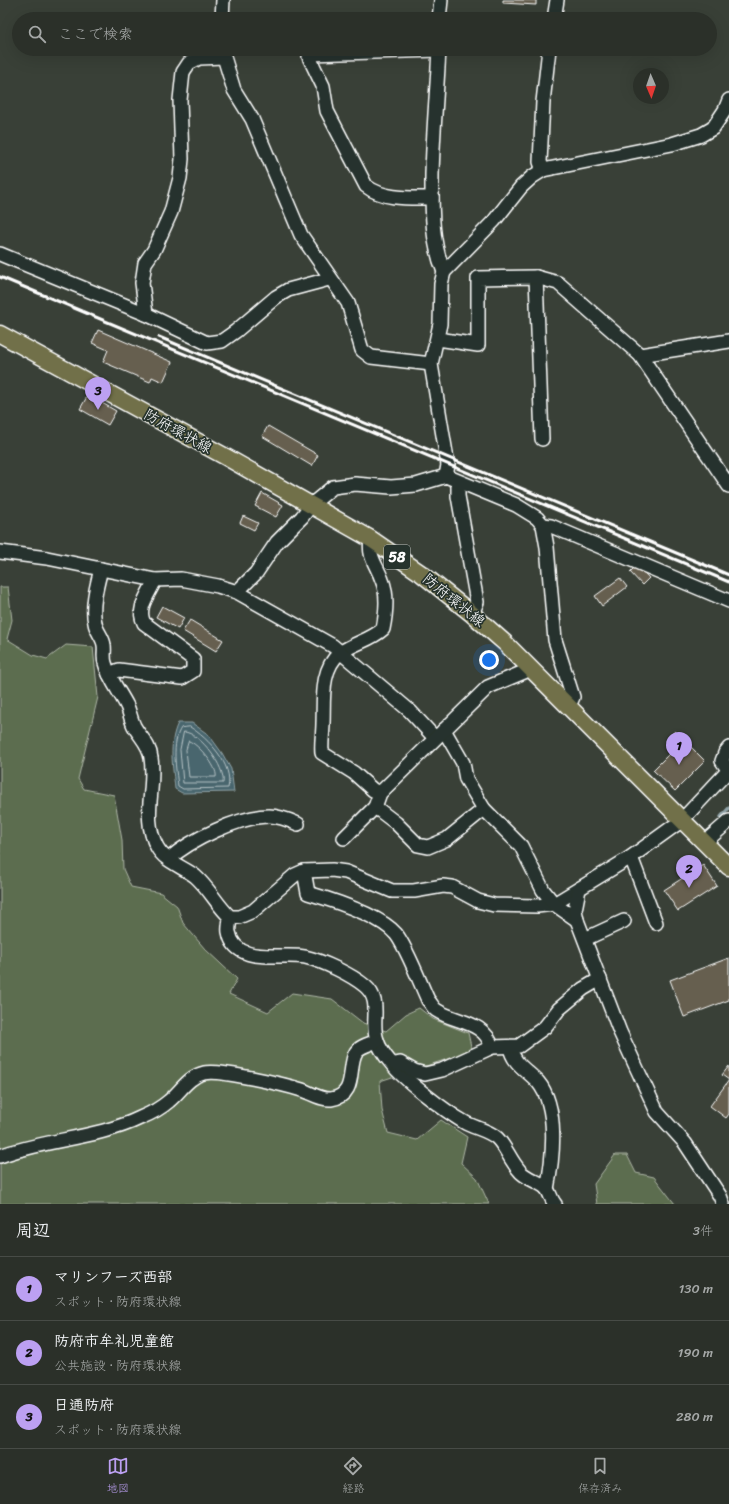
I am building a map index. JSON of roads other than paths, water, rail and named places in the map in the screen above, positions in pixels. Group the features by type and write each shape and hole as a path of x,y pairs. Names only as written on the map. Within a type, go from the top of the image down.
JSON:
{"main road":[{"name":"防府環状線","path":"0,334 371,539 422,574 472,614 530,667 681,820 729,866"}],"street":[{"path":"222,12 223,0"},
{"path":"440,12 441,0"},
{"path":"555,12 557,0"},
{"path":"146,314 142,284 145,263 154,250 171,212 180,178 180,100 183,72 189,63 199,58 209,56"},
{"path":"225,56 234,90 252,119 301,236 329,279 348,303 362,350 371,357 431,364"},
{"path":"309,56 323,86 327,111 366,186 375,193 401,198 432,198"},
{"path":"439,56 433,141 432,198 433,234 437,255 444,272"},
{"path":"542,170 540,162 542,102 549,56"},
{"path":"446,476 448,465 431,364 438,339 441,284 444,272 494,222 522,187 542,170 672,144 701,136 713,128 729,100"},
{"path":"0,254 146,314 206,343 222,341 276,297 288,290 329,279"},
{"path":"438,339 478,345 478,278 536,277 558,284 640,355 729,486"},
{"path":"536,277 542,439"},
{"path":"640,355 729,341"},
{"path":"237,592 256,573 277,542 302,517 311,505 334,487 355,484 391,487 416,485 446,476 516,505 537,518 542,525 547,547 555,640 573,697 569,706"},
{"path":"458,482 458,496 477,602 472,614"},
{"path":"542,525 550,526 729,601"},
{"path":"371,539 371,558 383,580 385,592 383,629 378,634 334,658 326,678 323,693 322,753 354,773 373,790 380,794"},
{"path":"0,552 47,558 155,580 181,579 218,586 237,592 333,646 439,734 464,763 466,779 484,809 521,846 543,890 554,904 577,920"},
{"path":"101,569 94,614 95,624 104,644 104,662 109,674 127,707 135,727 149,749 151,758 152,789 148,813 150,831 158,849 169,859 194,876 208,889 221,908 230,917 239,917 253,911 295,875 304,871 332,870 346,872 392,891 414,891 443,886 452,887 478,901 494,906 537,906 554,904 631,857 681,820 729,770 722,761 729,748"},
{"path":"109,674 119,670 182,678 193,671 193,659 144,623 141,617 141,607 155,580"},
{"path":"344,838 374,807 380,794 488,687 524,672 530,667"},
{"path":"374,807 396,823 418,845 428,847 447,838 484,809"},
{"path":"169,859 192,843 225,826 239,822 268,816 280,817 298,824"},
{"path":"704,843 729,821"},
{"path":"631,857 656,923"},
{"path":"304,871 308,892 333,900 376,919 395,934 428,1000 435,1009 447,1016 467,1022 479,1029 490,1042 492,1047"},
{"path":"579,889 575,910 577,920 620,1032 657,1112 685,1143 720,1196 722,1204"},
{"path":"230,917 229,932 235,945 245,952 260,956 306,957 339,971 366,986 373,996 376,1009 375,1030 377,1041 392,1064 419,1089 464,1122 496,1137 507,1150 520,1172 547,1189 555,1204"},
{"path":"585,939 624,920"},
{"path":"392,1064 400,1063 414,1071 425,1074 442,1070 492,1047 519,1046 545,1027 559,1009 583,989 600,979"},
{"path":"0,1156 105,1130 140,1119 168,1102 192,1079 204,1073 221,1073 242,1077 301,1090 318,1097 331,1099 343,1093 351,1082 355,1053 361,1047 377,1041"},
{"path":"510,1047 512,1057 538,1082 548,1096 552,1118 552,1146 550,1174 547,1189"}],"water":[{"path":"178,723 192,723 209,735 231,769 234,792 182,793 175,789 172,764 172,747"}],"waterway":[{"path":"721,817 729,808"}],"railway":[{"path":"0,277 729,582"},
{"path":"159,337 729,575"}],"place":[{"name":"日通防府","path":"98,410"},
{"name":"マリンフーズ西部","path":"679,765"},
{"name":"防府市牟礼児童館","path":"689,888"}]}
